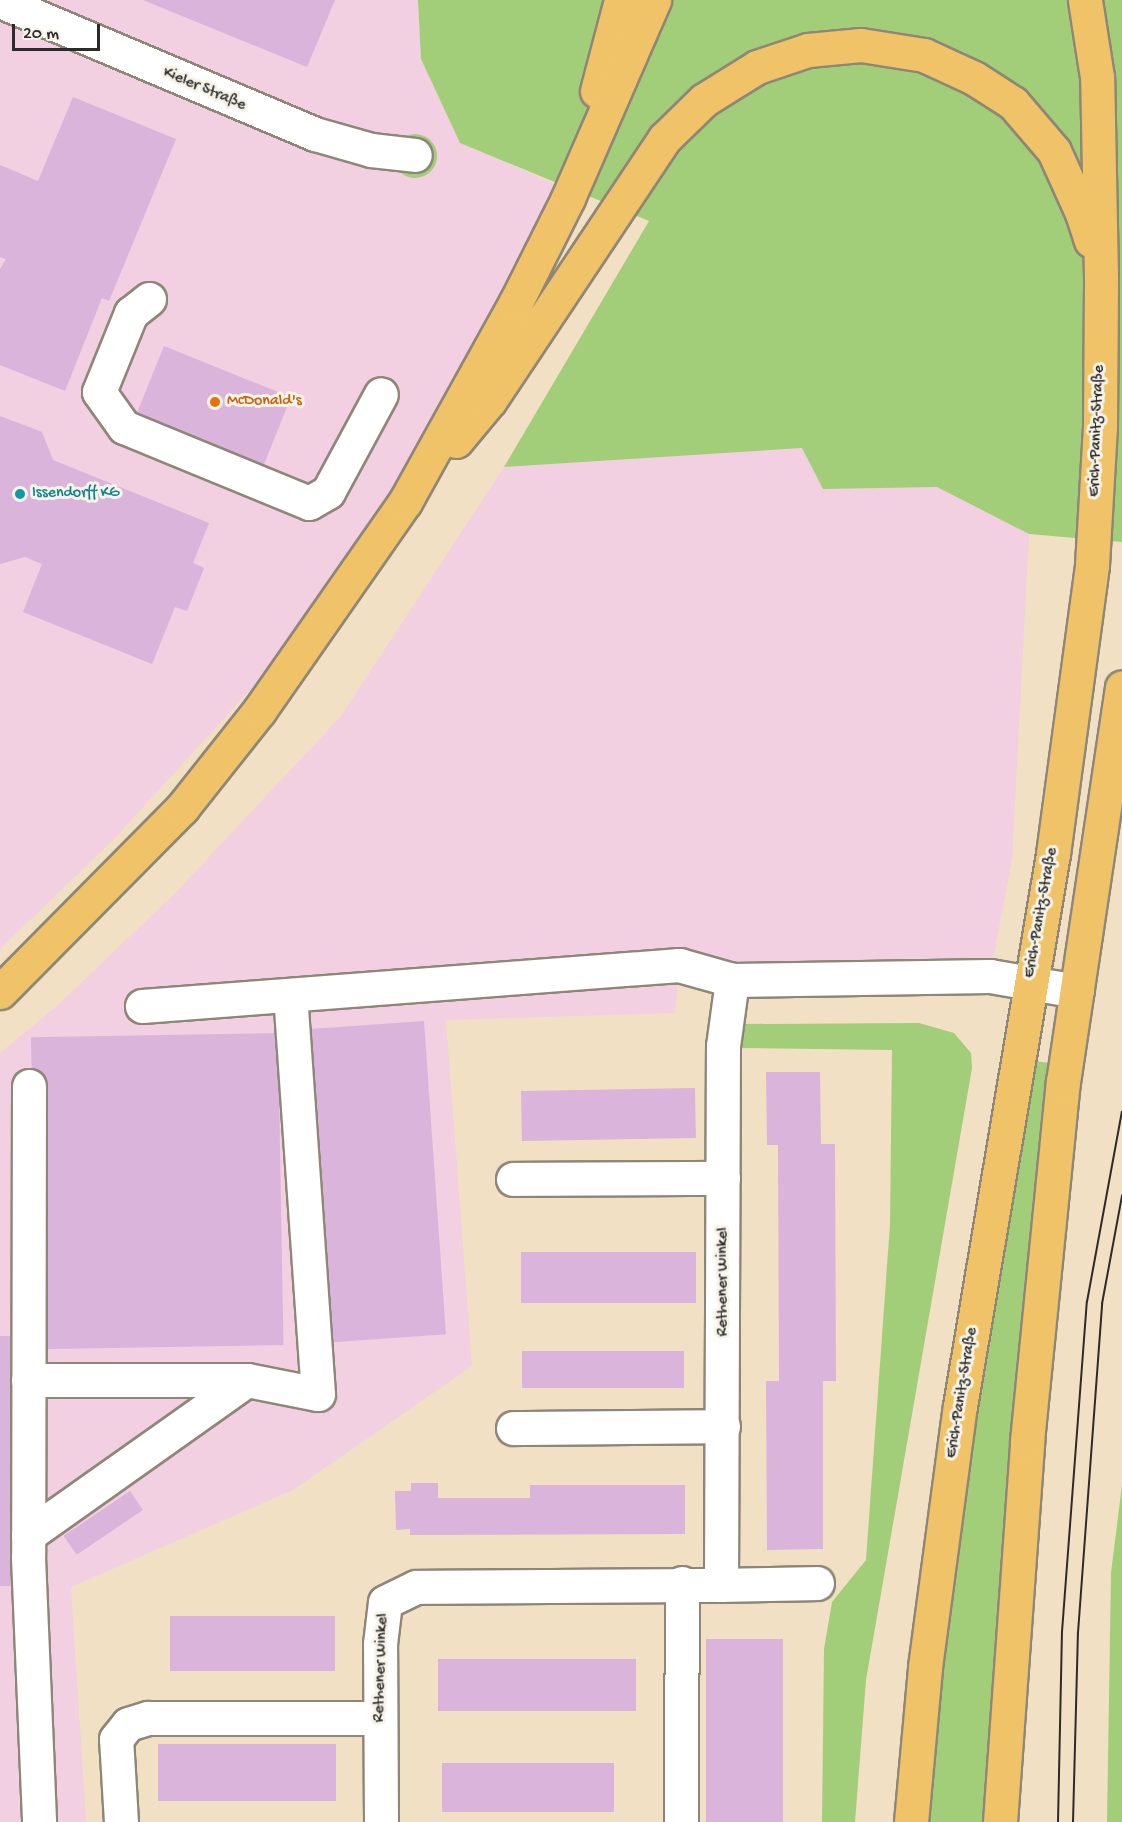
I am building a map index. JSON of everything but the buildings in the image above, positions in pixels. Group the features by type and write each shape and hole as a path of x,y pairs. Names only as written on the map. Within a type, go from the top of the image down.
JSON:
{"main road":[{"path":"568,198 621,0"},
{"path":"405,502 516,302 568,198 654,0"},
{"name":"Erich-Panitz-Straße","path":"911,1822 925,1668 960,1406 1029,984 1053,854 1092,565 1100,427 1101,277 1097,77 1085,0"},
{"path":"0,992 182,808 259,711 405,502 490,399 664,140 704,100 757,67 808,50 861,45 924,55 974,78 1013,103 1054,151 1082,213 1101,277"},
{"path":"1000,1822 1027,1441 1063,1082 1122,687"}],"street":[{"name":"Kieler Straße","path":"0,1 315,134 370,150 415,155"},
{"path":"149,299 132,313 99,392 124,427 298,499 309,503 328,492 381,394"},
{"path":"142,1006 679,965 732,980 990,976 1077,991"},
{"name":"Rethener Winkel","path":"721,1585 723,1046 732,980"},
{"path":"28,1380 247,1380 318,1394 290,995"},
{"path":"29,1086 27,1535 30,1668 39,1822"},
{"path":"513,1179 723,1178"},
{"path":"27,1535 247,1380"},
{"path":"513,1428 723,1426"},
{"path":"681,1822 682,1583"},
{"name":"Rethener Winkel","path":"381,1822 380,1644 385,1602 416,1587 817,1583"},
{"path":"121,1822 116,1739 128,1724 148,1718 380,1719"}],"shaded area":[{"path":"0,0 418,0 421,59 460,143 555,184 447,402 305,630 114,839 0,949"},
{"path":"803,448 823,489 937,487 1029,534 1012,859 990,976 679,966 675,1013 446,1020 472,1366 293,1490 71,1587 86,1822 0,1822 0,1053 57,1006 175,893 341,716 504,467"}],"green space":[{"path":"418,0 1122,0 1122,542 1029,534 937,487 823,489 802,448 504,467 649,221 460,143 421,59"},
{"path":"415,134 431,140 437,156 431,172 415,178 399,172 393,156 399,140"},
{"path":"919,1023 954,1033 971,1053 972,1068 866,1680 855,1822 822,1822 824,1649 832,1602 866,1560 890,1224 892,1050 738,1048 740,1024"},
{"path":"1017,1059 1066,1065 1000,1822 911,1822"},
{"path":"1122,1485 1122,1822 1107,1822 1111,1573"}],"tram line":[{"path":"1058,1822 1062,1632 1087,1302 1122,1112"},
{"path":"1073,1822 1078,1633 1102,1304 1122,1196"}],"place":[{"name":"McDonald's","path":"215,402"},
{"name":"Issendorff KG","path":"20,494"}]}
